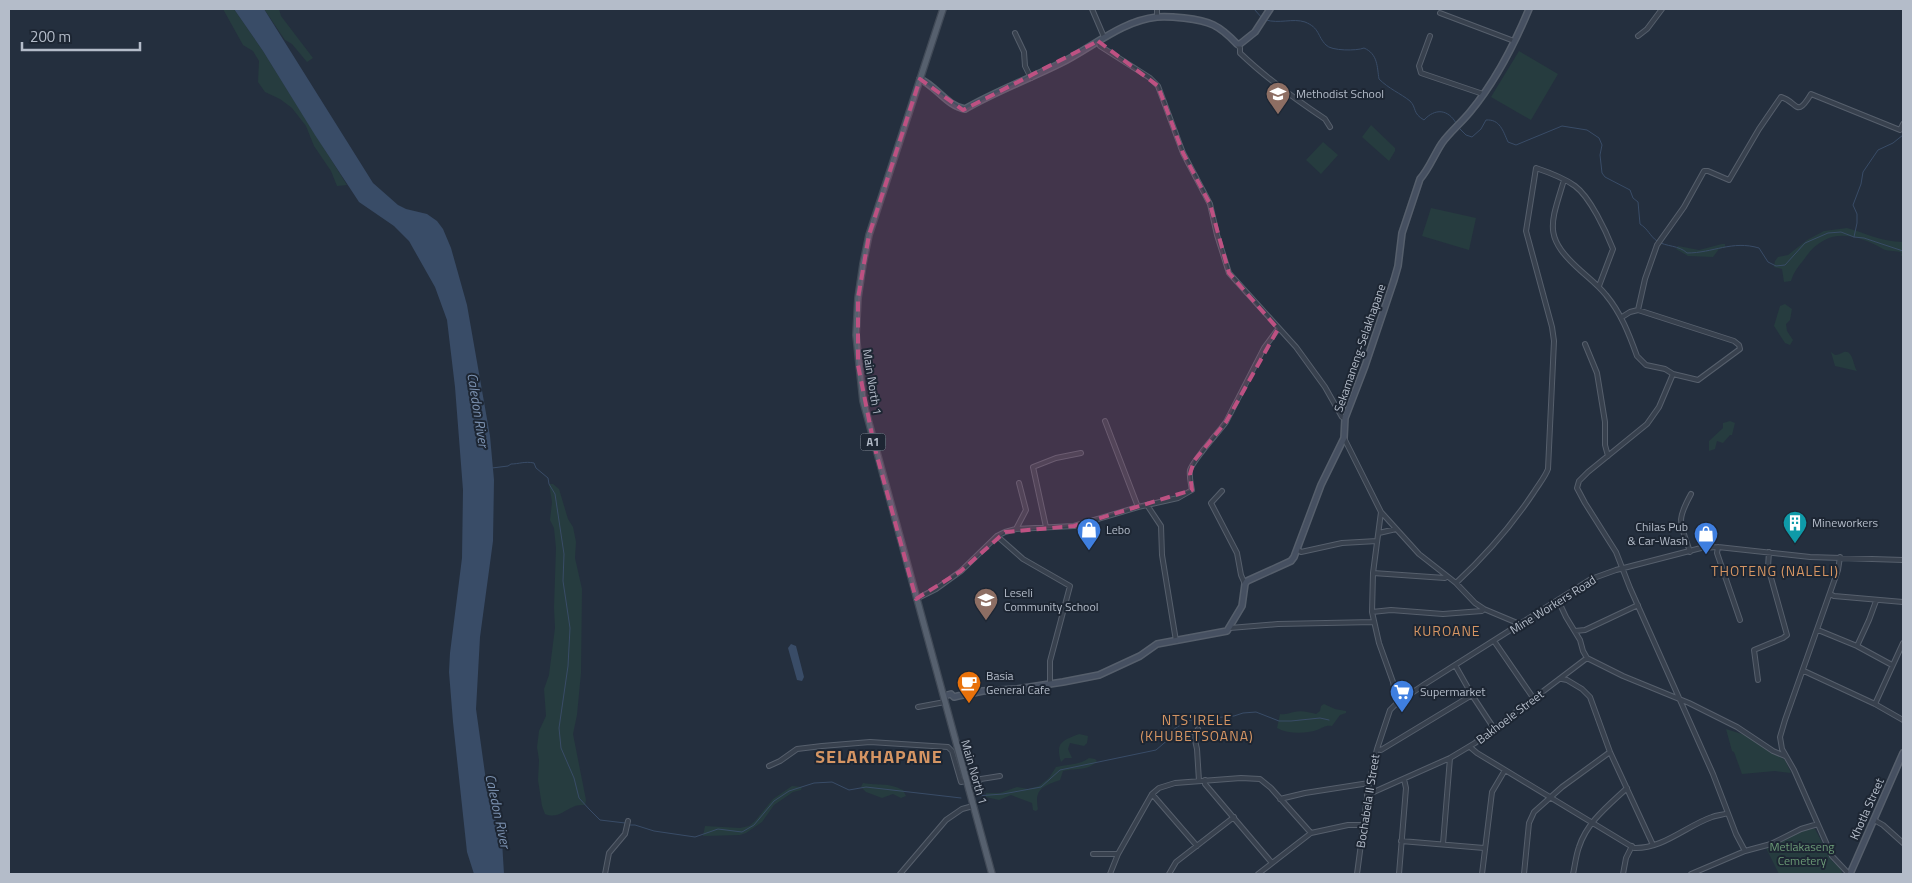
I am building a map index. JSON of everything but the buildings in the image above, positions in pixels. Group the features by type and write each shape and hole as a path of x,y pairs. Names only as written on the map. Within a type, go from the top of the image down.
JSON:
{"main road":[{"name":"Main North 1","path":"943,9 869,235 858,298 856,335 862,402 992,874"}],"street":[{"path":"1092,9 1104,37"},
{"path":"1157,17 1158,9"},
{"path":"1237,44 1246,42 1261,25 1270,9"},
{"name":"Sekamaneng-Selakhapane","path":"1245,584 1247,581 1291,561 1297,549 1321,485 1344,438 1345,418 1394,280 1398,266 1402,233 1420,179 1442,143 1484,94 1514,41 1529,9"},
{"path":"1638,36 1647,29 1662,9"},
{"path":"1440,13 1514,41"},
{"path":"920,79 928,82 947,100 965,109 1068,59 1127,25 1157,17 1190,19 1216,25 1237,44 1240,48 1240,54 1251,64 1325,119 1330,127"},
{"path":"1015,33 1022,49 1025,66 1031,78"},
{"path":"1430,36 1420,66 1421,73 1484,94"},
{"path":"1098,41 1100,46 1150,78 1158,86 1183,154 1210,204 1229,273 1296,347 1325,386 1342,417 1345,418"},
{"path":"1638,310 1645,279 1657,245 1684,207 1704,171 1729,180 1759,129 1781,97 1801,108 1811,94 1900,130 1903,124"},
{"path":"1456,583 1484,556 1525,506 1548,469 1554,341 1526,230 1536,168 1574,185 1583,193 1605,230 1613,249 1599,286"},
{"path":"1564,180 1552,227 1555,241 1558,248 1599,286 1622,317 1637,356 1641,361 1646,365 1665,369 1673,374 1698,380 1736,354 1740,349 1734,341 1638,310 1622,317"},
{"path":"916,599 936,589 961,571 998,536 1016,529 1074,526 1138,507 1178,498 1192,490 1190,474 1194,461 1219,433 1226,422 1264,348 1278,329"},
{"path":"1586,344 1597,374 1605,422 1605,445 1608,456"},
{"path":"1673,374 1659,407 1647,424 1579,481 1577,488 1616,552 1745,851"},
{"path":"1106,420 1138,507"},
{"path":"1344,438 1380,512 1419,554 1456,583 1469,597 1484,609 1515,622 1519,627"},
{"path":"874,445 883,439"},
{"path":"1046,527 1033,467 1056,458 1081,453"},
{"path":"1016,529 1026,510 1020,483"},
{"path":"918,708 945,699 951,694 954,697 983,691 1017,689 1099,675 1140,656 1157,644 1227,632 1242,606 1245,584 1241,575 1237,552 1211,503 1222,491"},
{"path":"1690,552 1684,537 1680,518 1691,494"},
{"path":"1147,505 1161,526 1162,555 1176,641"},
{"path":"1380,512 1373,573 1372,612 1383,658 1393,682 1398,703"},
{"path":"1379,533 1396,529"},
{"path":"998,536 1023,558 1070,586 1050,661 1050,684"},
{"path":"1297,549 1301,552 1342,544 1377,541"},
{"path":"1718,547 1717,553 1740,620"},
{"name":"Mine Workers Road","path":"1398,703 1591,579 1623,568 1701,548 1718,547 1810,557 1903,560"},
{"path":"1758,680 1754,650 1783,638 1787,634 1768,567 1769,552"},
{"path":"1840,557 1838,570 1780,737 1785,756 1794,770 1832,856 1849,874"},
{"path":"1373,573 1444,578 1446,576"},
{"path":"1830,594 1876,601 1903,602"},
{"path":"1558,600 1587,658 1674,699 1680,699 1737,727 1773,752 1785,756"},
{"path":"1857,646 1876,601"},
{"path":"1575,631 1585,630 1638,605"},
{"path":"1372,612 1398,611 1443,614 1482,611 1484,609"},
{"path":"1230,628 1278,624 1374,622"},
{"path":"1818,630 1857,646 1892,665"},
{"path":"1494,641 1534,699"},
{"path":"1875,704 1903,643"},
{"name":"Bakhoele Street","path":"1367,795 1450,758 1470,747 1495,730 1587,658"},
{"path":"1455,665 1495,730"},
{"path":"1571,682 1575,669"},
{"path":"1804,671 1875,704 1903,720"},
{"path":"1562,679 1571,682 1590,697 1610,752 1653,845"},
{"path":"1377,749 1381,750 1472,695"},
{"name":"Bochabela II Street","path":"1358,874 1369,783 1377,749 1390,710 1398,703"},
{"path":"1198,729 1194,736 1197,749 1199,781"},
{"path":"769,766 797,749 870,742 948,747 952,751 961,782 967,785 977,784 981,779 1000,776"},
{"path":"1470,747 1634,848 1645,849 1712,817 1728,813"},
{"path":"1524,874 1531,817 1534,812 1576,776 1610,752"},
{"name":"Khotla Street","path":"1849,874 1903,752"},
{"path":"1443,844 1450,758"},
{"path":"1482,874 1492,792 1505,770"},
{"path":"1399,874 1406,788 1404,778"},
{"path":"1110,874 1118,854 1152,794 1165,786 1204,780 1260,779 1271,788 1311,833"},
{"path":"1204,780 1205,784 1272,863"},
{"path":"1280,799 1369,783"},
{"path":"1573,874 1579,847 1592,822 1627,788"},
{"path":"1152,794 1197,846"},
{"path":"900,874 946,820 962,809 973,806"},
{"path":"1169,874 1176,862 1234,817"},
{"path":"1874,820 1883,825 1903,843"},
{"path":"606,874 609,853 625,834 628,821"},
{"path":"1694,874 1745,851 1771,844 1801,829 1818,824"},
{"path":"1258,874 1264,872 1272,863 1311,833 1348,825 1363,825"},
{"path":"1401,841 1484,848"},
{"path":"1623,874 1626,858 1632,846"},
{"path":"1093,854 1118,854"}],"highlighted area":[{"path":"1098,41 1158,86 1183,153 1210,204 1229,273 1278,329 1226,422 1194,461 1190,474 1192,490 1074,526 1005,532 961,571 916,599 874,445 858,365 858,298 869,235 920,79 963,110"}],"green space":[{"path":"223,9 234,9 263,51 347,185 337,186 331,171 314,146 306,126 292,108 280,99 265,92 258,82 259,61 253,51 243,45"},
{"path":"264,9 279,9 281,16 313,58 307,62 292,44 285,40"},
{"path":"1519,51 1558,74 1531,120 1491,97"},
{"path":"1371,125 1395,148 1389,161 1362,137"},
{"path":"1323,142 1338,155 1321,174 1306,160"},
{"path":"1431,208 1476,218 1469,250 1422,236"},
{"path":"1847,228 1881,239 1903,242 1903,258 1902,253 1885,250 1862,239 1841,236 1832,237 1822,241 1813,248 1797,269 1791,281 1784,282 1782,269 1774,267 1778,257 1788,255 1807,240 1824,231"},
{"path":"1725,244 1725,247 1719,249 1713,257 1688,256 1676,249 1678,246 1699,250"},
{"path":"1785,304 1792,309 1790,320 1786,324 1787,331 1793,340 1790,345 1785,343 1774,326 1780,306"},
{"path":"1831,352 1835,355 1844,352 1849,353 1857,371 1835,366"},
{"path":"1730,421 1735,423 1732,435 1723,443 1717,441 1715,449 1709,451 1709,441 1723,428 1723,423"},
{"path":"549,484 553,484 559,489 568,519 573,527 576,542 575,558 582,589 581,673 573,734 586,800 585,805 576,806 553,816 545,814 542,806 538,780 539,760 537,747 539,731 546,716 544,689 549,675 555,628 556,548 554,528 550,520 552,502"},
{"path":"1324,704 1346,711 1346,713 1340,715 1332,726 1326,726 1317,730 1302,733 1277,728 1280,714 1299,711 1316,714"},
{"path":"1726,729 1745,735 1785,760 1791,773 1775,771 1742,774 1732,751"},
{"path":"1079,734 1088,736 1087,743 1084,746 1070,743 1068,749 1072,758 1065,758 1061,762 1059,750 1061,743"},
{"path":"1089,758 1097,761 1086,768 1063,771 1060,780 1041,789 1037,797 1038,809 1036,811 1033,810 1032,803 1011,795 999,800 986,797 986,793 1000,793 1017,787 1028,789 1039,786 1049,778 1056,767 1078,763"},
{"path":"863,783 892,786 903,790 906,796 901,798 893,794 882,798 866,792 861,787"},
{"path":"792,786 802,787 801,790 793,792 774,805 762,822 746,833 740,835 703,836 705,826 740,828 749,826 773,799"},
{"name":"Metlakaseng Cemetery","path":"1812,828 1815,829 1832,861 1841,868 1842,874 1779,874 1766,848 1785,837"}],"water":[{"name":"Caledon River","path":"234,9 264,9 373,183 398,205 427,214 437,221 443,229 451,248 467,305 490,436 494,480 493,541 480,637 476,709 488,795 502,841 504,874 474,874 467,852 453,722 449,672 462,558 463,490 455,387 447,320 435,287 409,241 394,226 359,202 263,51"},
{"path":"791,644 796,646 804,677 802,681 797,680 788,648"}],"waterway":[{"path":"1254,9 1263,19"},
{"path":"1266,20 1305,22 1316,30 1323,42 1329,47 1350,50 1364,48 1374,57 1379,79 1410,101 1420,117 1424,120 1433,113 1441,112 1449,115 1456,123"},
{"path":"1459,128 1466,135 1472,137 1481,129 1486,120 1495,121 1503,130 1508,142 1516,145 1562,126 1587,130 1599,138 1602,145 1600,155 1602,173 1605,177 1630,190 1633,198 1638,202 1640,224 1657,241 1684,250 1687,253 1731,246 1749,246 1759,248 1768,262 1776,266 1785,265 1805,243 1828,233 1841,232 1903,251"},
{"path":"1854,237 1857,214 1853,205 1861,184 1863,172 1878,150 1893,143 1903,135"},
{"path":"492,468 511,464 534,463 536,468 548,478 555,494 564,554 563,581 570,628 568,666 559,728 561,748 574,778 579,798 600,820 625,823"},
{"path":"976,796 1003,794 1041,787 1060,770 1156,750 1170,738 1172,731 1190,720 1256,712 1279,721 1320,718 1329,720"},
{"path":"629,825 695,837 718,829 742,832 754,825 774,801 789,791 814,783 832,782 849,790 866,787 961,798"}],"place":[{"name":"Methodist School","path":"1278,115"},
{"name":"Mineworkers","path":"1795,544"},
{"name":"Lebo","path":"1089,551"},
{"name":"Chilas Pub & Car-Wash","path":"1706,555"},
{"name":"Leseli Community School","path":"986,621"},
{"name":"Basia General Cafe","path":"969,704"},
{"name":"Supermarket","path":"1402,713"}],"district":[{"name":"THOTENG (NALELI)","path":"1775,571"},
{"name":"KUROANE","path":"1447,631"},
{"name":"NTS'IRELE (KHUBETSOANA)","path":"1197,728"},
{"name":"SELAKHAPANE","path":"879,757"}]}
